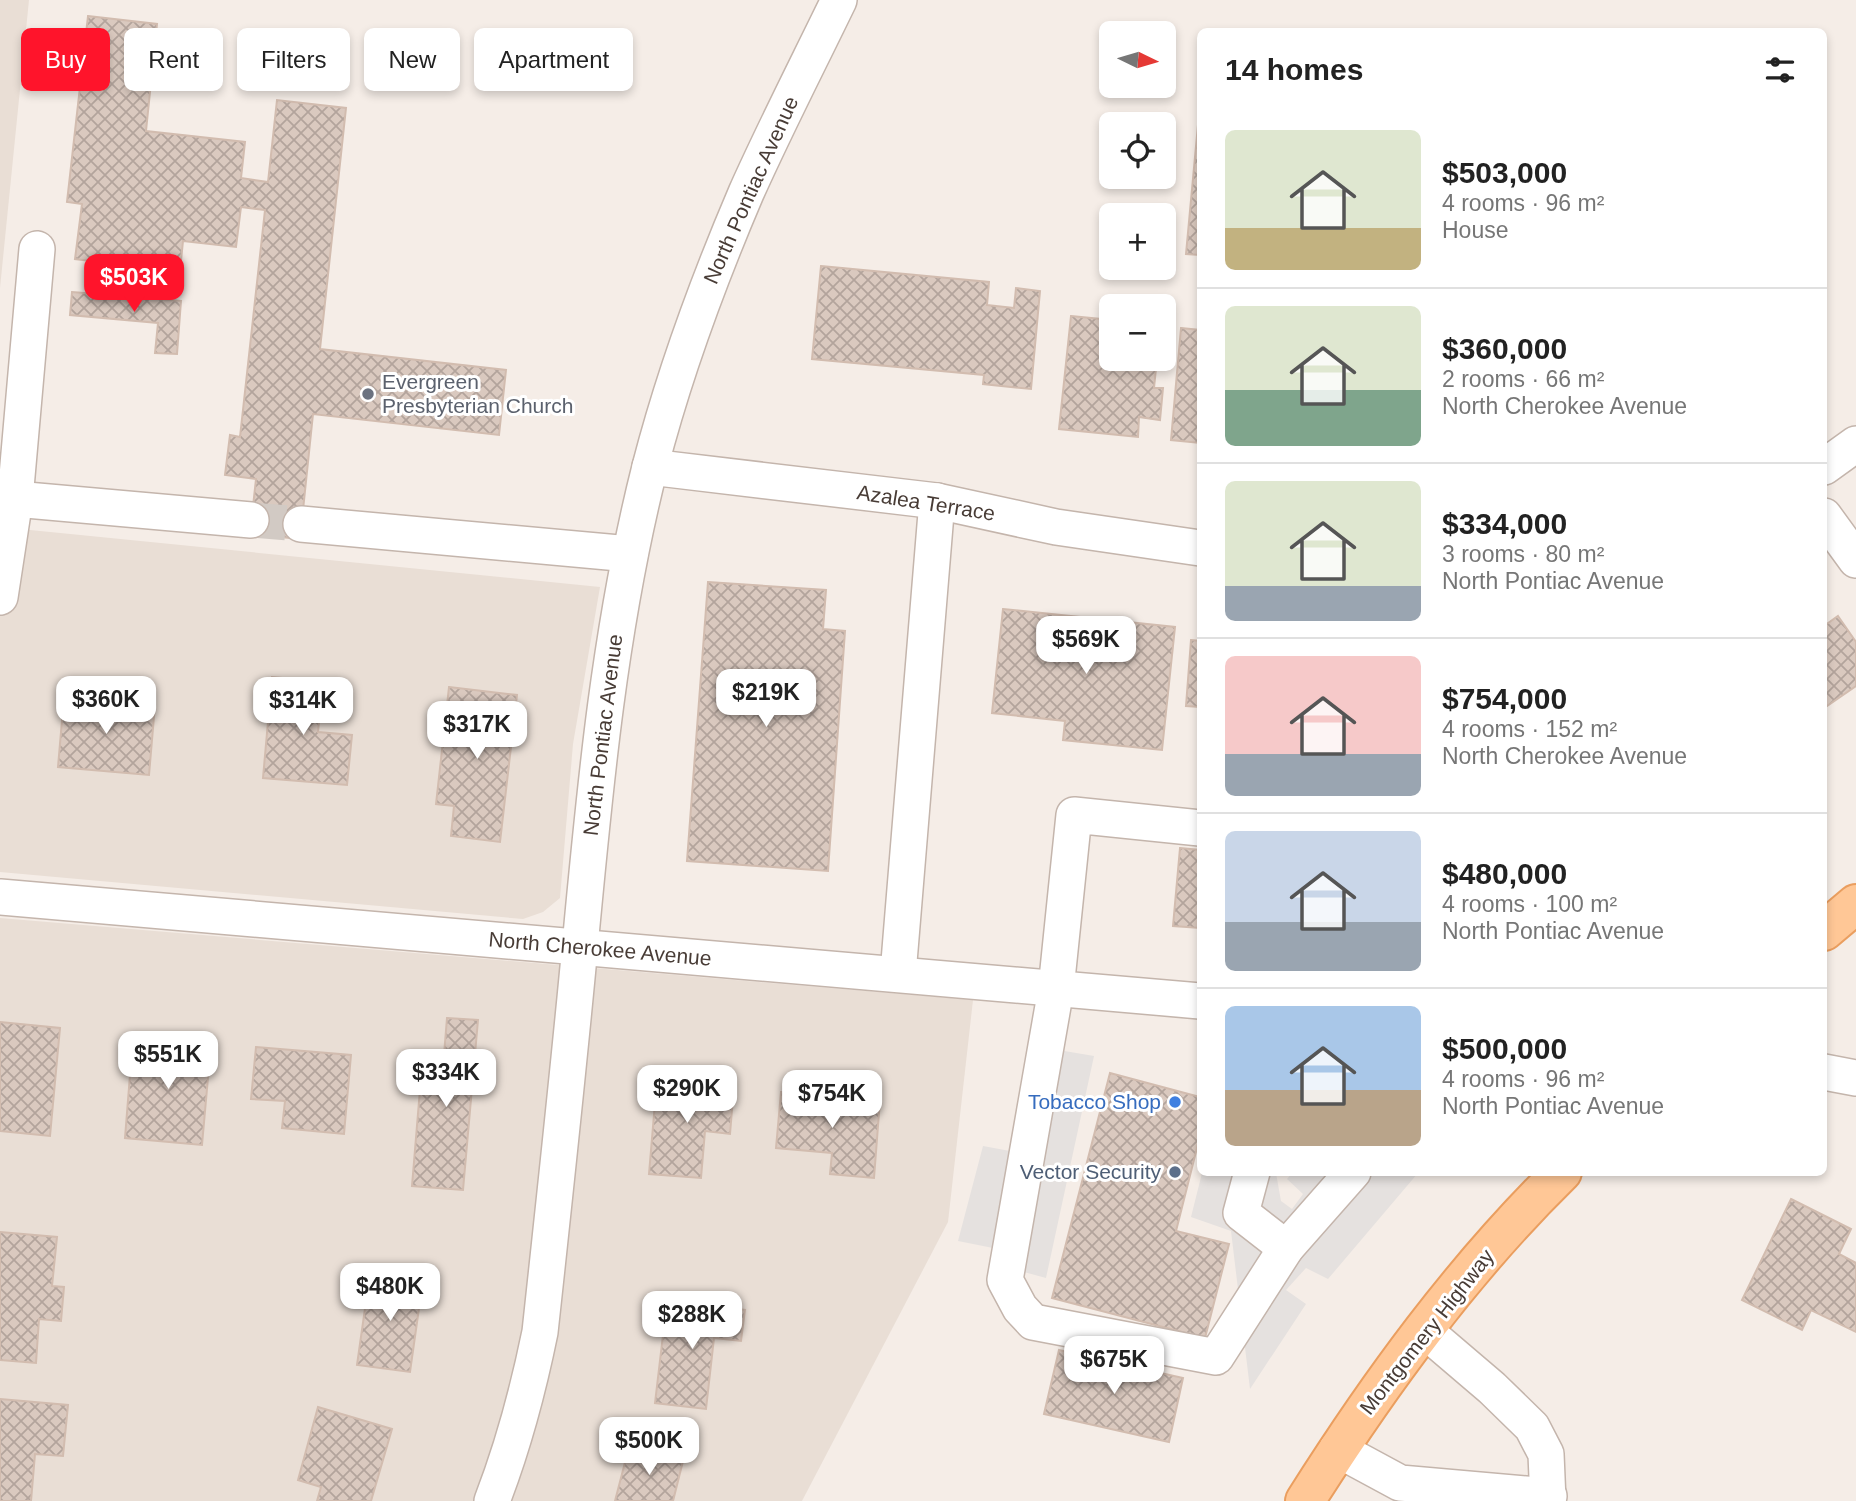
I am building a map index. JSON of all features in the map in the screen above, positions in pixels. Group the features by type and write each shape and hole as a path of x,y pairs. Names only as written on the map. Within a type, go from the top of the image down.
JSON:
{"main road":[{"path":"1827,928 1856,904"},
{"name":"Montgomery Highway","path":"1305,1501 1338,1449 1424,1330 1477,1262 1558,1176"}],"street":[{"name":"North Pontiac Avenue","path":"492,1501 517,1434 540,1332 592,805 607,684 630,554 650,467 680,364 706,291 747,192 839,0"},
{"path":"0,597 15,499 37,248"},
{"path":"1827,465 1856,444"},
{"name":"Azalea Terrace","path":"650,467 937,501 1056,527 1197,548"},
{"path":"15,499 251,520"},
{"path":"898,974 937,501"},
{"path":"1827,520 1856,560"},
{"path":"301,524 630,554"},
{"path":"1197,828 1074,815 1056,989 1004,1280 1020,1308 1033,1322 1216,1357 1286,1248 1349,1176"},
{"name":"North Cherokee Avenue","path":"0,897 1197,1001"},
{"path":"1827,1073 1856,1078"},
{"path":"1251,1176 1241,1213 1286,1248"},
{"path":"1338,1449 1400,1483 1549,1499 1546,1454 1532,1427 1492,1388 1424,1330"}],"shaded area":[{"path":"0,0 29,0 26,28 21,28 21,79 0,288"},
{"path":"0,527 600,587 573,744 560,898 543,912 523,919 0,872"},
{"path":"0,918 973,1000 948,1222 802,1501 0,1501"},
{"path":"1035,1046 1094,1056 1046,1278 991,1263 993,1248 958,1241 983,1146 1010,1151"},
{"path":"1201,1176 1277,1176 1281,1201 1292,1209 1303,1194 1287,1179 1290,1176 1415,1176 1328,1279 1306,1268 1286,1290 1306,1304 1250,1389 1231,1231 1191,1217"}],"building":[{"path":"88,16 157,24 157,28 124,28 124,91 150,91 146,131 245,142 241,178 268,182 277,100 346,108 320,349 506,370 499,435 313,414 300,539 250,534 256,479 225,475 230,435 240,437 265,210 241,207 236,247 183,241 180,271 75,259 82,204 67,202 80,91 110,91 110,28 87,28"},
{"path":"1197,135 1197,255 1186,254"},
{"path":"821,266 989,282 987,305 1014,308 1016,288 1040,291 1031,389 983,384 984,375 812,359"},
{"path":"72,292 181,301 177,354 155,353 158,323 70,315"},
{"path":"1071,316 1099,319 1099,371 1156,371 1154,388 1163,388 1160,420 1139,417 1138,437 1059,429"},
{"path":"1181,328 1197,330 1197,443 1171,440"},
{"path":"708,582 826,590 823,629 845,631 828,871 687,861"},
{"path":"1003,609 1175,627 1162,750 1063,740 1065,721 992,713"},
{"path":"1838,616 1856,642 1856,686 1827,706 1827,624"},
{"path":"1191,640 1197,641 1197,707 1186,706"},
{"path":"272,677 323,682 318,732 352,735 347,785 263,778"},
{"path":"449,687 517,695 500,842 451,836 454,806 436,804"},
{"path":"64,697 155,705 149,775 58,767"},
{"path":"1180,848 1197,850 1197,928 1173,926"},
{"path":"447,1018 478,1020 463,1190 412,1186 423,1053 444,1055"},
{"path":"0,1022 60,1028 50,1136 0,1131"},
{"path":"133,1037 211,1044 202,1145 125,1138"},
{"path":"256,1047 351,1055 344,1134 282,1128 285,1101 251,1099"},
{"path":"1110,1073 1197,1096 1197,1148 1176,1231 1229,1244 1205,1338 1052,1298"},
{"path":"657,1079 734,1086 730,1134 705,1131 701,1178 649,1174"},
{"path":"781,1092 880,1100 874,1178 830,1174 832,1153 776,1148"},
{"path":"1791,1199 1851,1229 1839,1254 1856,1263 1856,1332 1811,1310 1802,1330 1742,1300"},
{"path":"0,1232 57,1237 52,1286 64,1287 61,1321 39,1319 36,1363 0,1360"},
{"path":"370,1273 423,1280 410,1372 357,1365"},
{"path":"667,1301 745,1310 741,1341 714,1338 706,1409 655,1403"},
{"path":"1059,1350 1183,1378 1169,1442 1044,1414"},
{"path":"0,1399 68,1405 63,1456 35,1454 31,1501 0,1501"},
{"path":"318,1407 392,1429 371,1501 317,1501 321,1487 298,1480"},
{"path":"629,1447 683,1461 673,1501 615,1501"}],"tunnel":[{"path":"251,520 301,524"}],"place":[{"name":"Evergreen Presbyterian Church","path":"368,394"},
{"name":"Tobacco Shop","path":"1175,1102"},
{"name":"Vector Security","path":"1175,1172"}]}
